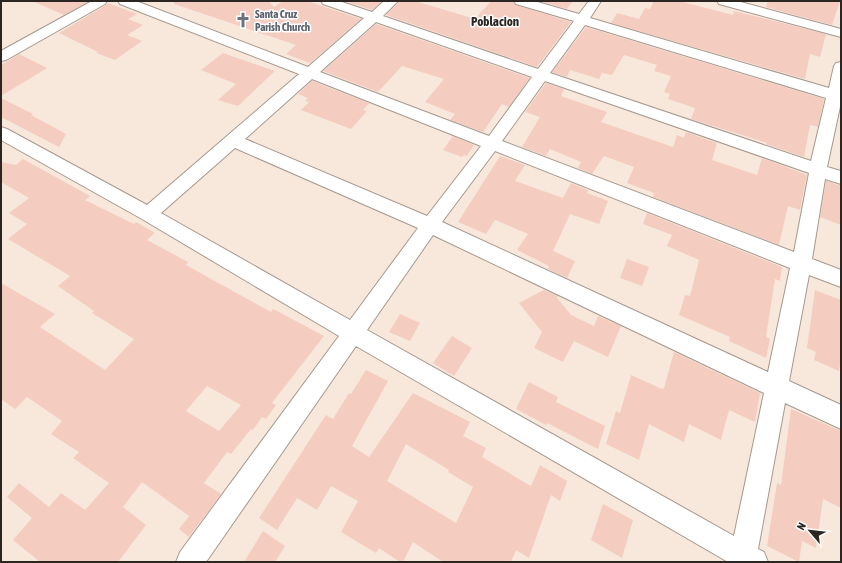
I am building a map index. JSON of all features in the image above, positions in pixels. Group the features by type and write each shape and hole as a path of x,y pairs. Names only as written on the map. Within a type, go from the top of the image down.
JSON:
{"street":[{"path":"1,57 101,1"},
{"path":"124,1 841,279"},
{"path":"327,1 841,178"},
{"path":"148,214 392,1"},
{"path":"520,1 838,96"},
{"path":"190,562 430,225 492,144 595,1"},
{"path":"723,1 841,34"},
{"path":"1,133 148,214 749,559 777,386 818,170 838,96 841,66"},
{"path":"232,140 430,225 841,417"}],"building":[{"path":"32,1 89,1 64,15"},
{"path":"174,1 269,1 274,7 283,1 307,1 361,19 310,63 286,54 296,45 174,4"},
{"path":"344,1 382,1 372,10"},
{"path":"400,1 415,1 475,19 491,1 513,1 516,5 571,22 537,67 386,15"},
{"path":"539,1 573,1 567,9"},
{"path":"654,1 679,1 733,15 734,11 826,34 820,57 810,54 805,79 611,23 617,13 639,19 645,8 650,9"},
{"path":"768,1 840,1 832,25 766,7"},
{"path":"108,3 137,14 128,19 143,25 127,35 142,41 115,60 96,53 98,52 59,33 106,5"},
{"path":"376,24 530,78 509,107 502,104 483,132 450,120 455,114 425,102 444,79 402,66 378,92 323,71"},
{"path":"586,27 824,99 818,127 810,125 804,157 766,144 767,143 691,119 695,108 668,99 670,94 664,92 671,76 654,71 657,65 624,55 612,75 602,73 599,79 570,70 567,77 552,72"},
{"path":"223,53 275,71 238,106 218,100 236,84 201,70"},
{"path":"19,54 47,68 1,96 1,65"},
{"path":"312,81 369,103 363,110 367,111 351,129 301,110 309,102 305,101 308,98 298,94"},
{"path":"546,83 564,89 561,96 607,112 601,122 673,147 677,135 684,138 686,132 717,143 712,160 757,175 762,158 807,175 800,210 788,206 779,245 653,197 654,193 627,183 634,167 604,156 592,174 578,168 581,162 550,149 546,156 522,147 540,117 525,112"},
{"path":"1,98 33,114 31,115 66,134 59,147 1,117"},
{"path":"453,136 474,145 467,156 464,155 462,157 443,150"},
{"path":"500,156 525,165 515,181 563,198 571,183 588,190 587,193 608,201 599,224 570,214 553,251 575,261 567,278 548,269 549,266 517,250 528,234 495,220 486,234 458,222"},
{"path":"23,159 90,196 85,200 134,224 136,222 155,233 147,240 188,262 186,265 271,312 273,309 324,336 272,403 276,405 266,419 262,417 253,430 251,429 231,454 227,452 204,483 221,494 189,537 179,529 189,516 142,482 123,507 146,525 118,562 40,562 13,540 32,518 7,497 19,483 49,507 61,493 85,510 109,483 73,458 79,452 51,434 62,421 27,397 15,409 1,399 1,283 55,314 40,327 105,370 134,339 92,313 94,311 58,286 70,276 8,239 27,224 9,213 29,198 1,182 1,162 16,165","holes":["207,386 241,405 219,431 186,411"]},
{"path":"826,181 841,186 841,225 820,217"},
{"path":"647,213 782,267 780,281 775,279 766,337 770,339 766,358 729,341 730,337 679,315 685,295 690,296 699,260 667,246 672,235 643,224"},
{"path":"627,259 649,267 642,286 620,278"},
{"path":"544,290 558,296 557,298 571,315 594,326 598,316 621,326 608,357 574,341 563,362 534,348 542,332 519,303"},
{"path":"815,290 841,300 841,358 839,371 814,360 816,352 807,348"},
{"path":"400,314 420,323 410,341 389,332"},
{"path":"452,336 472,348 454,376 433,363"},
{"path":"674,352 760,393 755,422 729,410 721,440 689,424 684,442 649,424 639,460 606,444 616,411 620,413 631,375 662,389 664,388"},
{"path":"366,370 388,381 352,446 369,457 413,393 470,422 463,436 486,448 482,457 531,486 540,465 567,481 560,501 551,495 529,558 516,550 511,562 443,562 413,542 403,562 400,562 379,548 376,553 341,532 358,501 331,486 317,510 297,498 277,530 259,518 326,415 333,419 349,393 351,394","holes":["406,444 449,470 448,472 473,487 456,523 387,481"]},
{"path":"529,382 558,397 556,402 605,426 598,449 547,423 546,425 516,409"},
{"path":"791,409 841,431 841,508 823,499 816,548 802,541 799,562 767,546 777,483 781,485"},
{"path":"603,504 633,520 622,558 591,540"},
{"path":"263,531 285,546 275,562 244,562"}],"place":[{"name":"Santa Cruz Parish Church","path":"243,20"}],"district":[{"name":"Poblacion","path":"495,21"}]}
